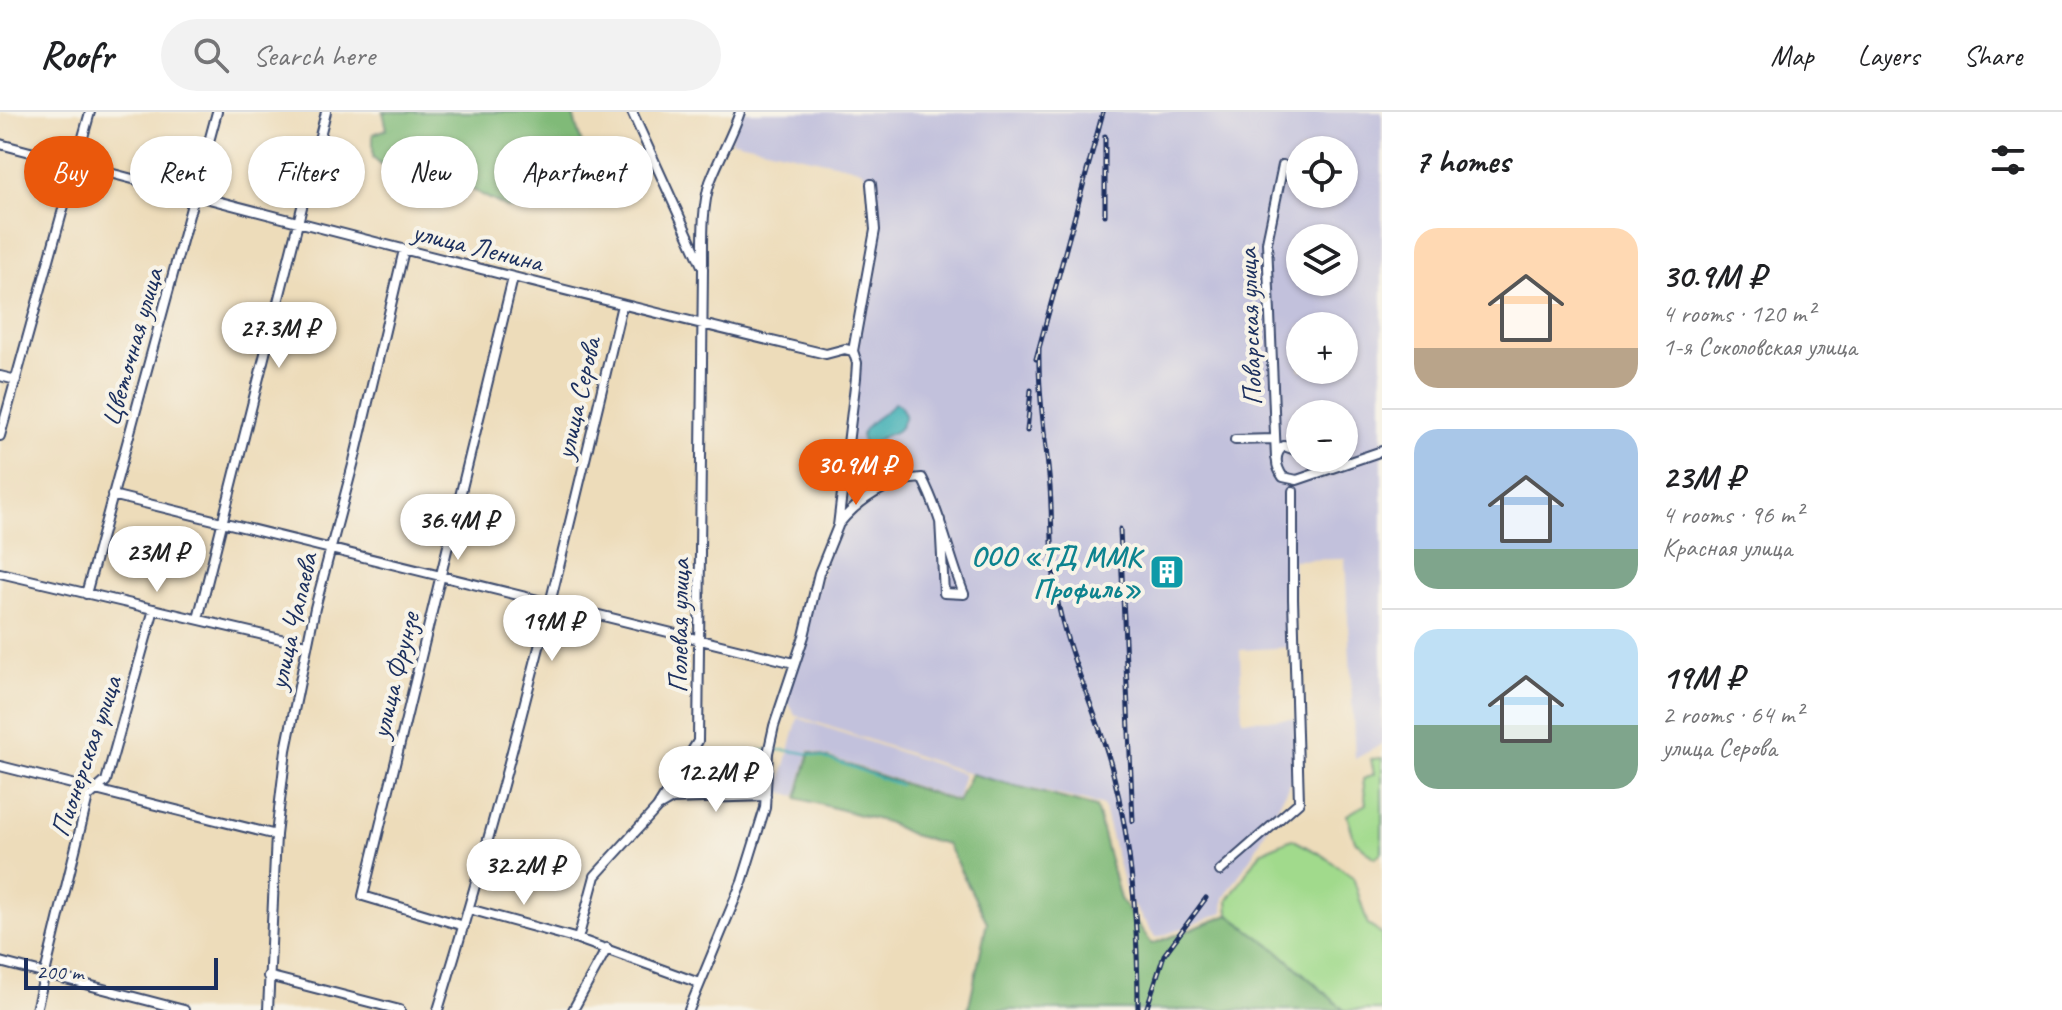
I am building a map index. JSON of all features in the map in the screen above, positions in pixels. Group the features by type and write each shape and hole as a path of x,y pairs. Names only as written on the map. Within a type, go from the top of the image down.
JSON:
{"street":[{"path":"84,136 90,112"},
{"name":"Цветочная улица","path":"211,136 217,112"},
{"path":"198,619 326,112"},
{"path":"632,112 703,268"},
{"name":"Полевая улица","path":"574,937 595,876 657,808 698,741 704,223 709,185 740,112"},
{"name":"улица Ленина","path":"0,144 24,150"},
{"name":"Поварская улица","path":"1283,165 1267,242 1274,440 1283,477 1293,491"},
{"path":"689,1010 742,882 766,796 769,750 819,573 838,526 856,378 857,363 853,351 875,230 871,184"},
{"name":"улица Ленина","path":"232,205 513,278 826,354 845,349 853,351"},
{"path":"0,436 64,208"},
{"name":"Цветочная улица","path":"86,594 192,208"},
{"name":"улица Чапаева","path":"268,1010 276,835 286,750 306,645 404,250"},
{"name":"улица Фрунзе","path":"464,926 363,896 513,278"},
{"name":"улица Серова","path":"438,1010 469,909 552,602 622,305"},
{"path":"0,376 16,380"},
{"path":"1235,440 1274,440 1284,446 1276,458"},
{"path":"1358,459 1382,451"},
{"path":"1220,871 1299,802 1293,491 1310,472"},
{"path":"1283,477 1291,480 1320,472"},
{"path":"838,526 853,507 866,497 911,478 922,478 940,520 964,594 944,593 940,520"},
{"path":"112,495 794,663"},
{"path":"0,573 306,645"},
{"name":"Пионерская улица","path":"36,1010 88,797 106,781 154,609"},
{"path":"0,766 276,835"},
{"path":"657,808 672,799 766,796"},
{"path":"469,909 574,937 699,983"},
{"path":"573,1010 607,948"},
{"path":"0,962 184,1010"},
{"path":"268,976 400,1010"}],"shaded area":[{"path":"740,112 1382,112 1382,744 1355,759 1345,559 1293,560 1294,647 1240,650 1242,720 1295,719 1297,769 1255,851 1224,898 1223,913 1156,938 1127,896 1103,805 974,775 795,715 783,693 833,538 875,230 871,184 861,169 730,140"},
{"path":"798,718 964,774 957,800 809,750 796,796 778,791"}],"green space":[{"path":"383,112 572,112 579,136 494,136 494,201 478,193 478,136 381,136 381,164 373,157 373,134 387,129"},
{"path":"810,752 958,802 971,774 1096,807 1120,899 1152,944 1229,915 1278,951 1344,1010 968,1010 987,922 947,844 912,835 886,822 797,798"},
{"path":"1382,758 1382,852 1375,858 1355,841 1347,815 1366,804 1363,779 1374,774 1371,759"},
{"path":"1292,839 1353,877 1368,925 1382,934 1382,1010 1344,1010 1278,951 1229,915 1228,900 1261,852"}],"water":[{"path":"895,402 905,415 900,427 876,441 874,449 864,445 861,436 865,430"}],"waterway":[{"path":"694,756 767,750"},
{"path":"773,750 822,757 900,785"}],"railway":[{"path":"1036,359 1103,112"},
{"path":"1105,136 1105,215"},
{"path":"1039,348 1056,593 1077,669 1106,749 1125,829 1133,889 1138,1010"},
{"path":"1027,431 1031,390"},
{"path":"1120,529 1133,821"},
{"path":"1146,1010 1164,955 1206,898"}],"place":[{"name":"ООО «ТД ММК Профиль»","path":"1167,572"}]}
